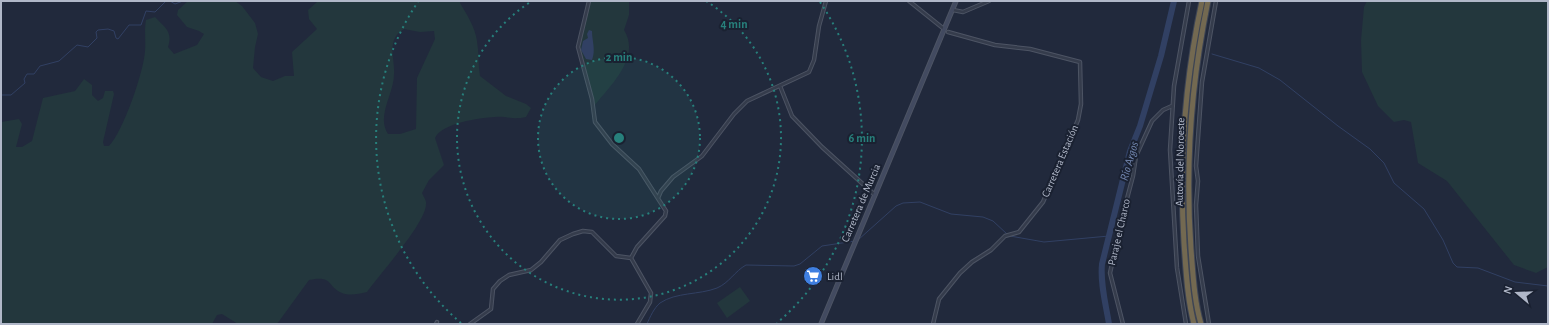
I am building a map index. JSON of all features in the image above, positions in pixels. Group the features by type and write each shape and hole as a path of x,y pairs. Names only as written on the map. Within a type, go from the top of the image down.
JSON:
{"highway":[{"name":"Autovía del Noroeste","path":"1194,324 1186,268 1182,176 1189,78 1202,1"},
{"name":"Autovía del Noroeste","path":"1201,324 1193,272 1188,183 1190,127 1194,86 1208,1"}],"main road":[{"name":"Carretera de Murcia","path":"821,324 946,31 956,1"}],"street":[{"path":"589,1 578,46 592,99 595,122 612,144 639,169 666,211 665,216 637,247 631,258"},
{"path":"658,198 661,191 673,177 702,156 745,103 805,75 811,69 826,1"},
{"path":"909,1 946,31"},
{"path":"953,10 963,12 989,1"},
{"path":"1186,324 1177,268 1174,198 1170,182 1174,86 1189,1"},
{"path":"1209,324 1198,256 1196,205 1198,181 1196,166 1202,82 1216,1"},
{"name":"Carretera Estación","path":"933,324 939,299 960,273 972,262 991,250 1005,236 1019,232 1040,206 1068,146 1078,120 1081,104 1080,62 1030,48 995,45 946,31"},
{"path":"780,86 792,116 822,147 875,195"},
{"name":"Paraje el Charco","path":"1123,324 1113,291 1110,273 1133,176 1136,156 1152,121 1163,110 1172,106"},
{"path":"470,324 491,309 493,289 500,281 509,275 531,270 541,262 556,243 565,236 583,231 592,232 616,256 631,258"},
{"path":"631,258 650,289 652,296 637,324"}],"shaded area":[{"path":"188,1 235,1 242,6 255,23 258,34 253,68 261,77 273,81 285,76 294,76 292,52 317,29 309,19 308,10 317,2 461,1 460,3 476,36 480,76 506,96 526,104 531,108 526,117 495,117 471,120 453,125 439,133 435,138 444,165 429,180 422,193 426,203 424,213 401,249 367,292 345,294 337,290 326,280 309,280 277,324 238,324 222,314 217,315 212,324 1,324 1,122 19,119 22,124 16,147 22,147 32,141 43,98 75,91 84,79 92,85 92,95 98,101 103,98 105,91 113,91 114,94 103,142 104,146 109,146 115,139 137,86 144,60 146,20 155,17 165,27 169,33 168,47 174,54 197,45 204,34 187,27 177,15 178,10","holes":["404,29 420,32 434,31 435,39 417,78 416,129 400,134 388,134 384,120 393,82 394,70 392,49 394,40"]},
{"path":"589,1 629,1 629,15 624,30 628,40 629,50 627,60 616,80 595,105 578,47"},
{"path":"1367,1 1548,1 1548,267 1536,273 1514,265 1447,181 1418,163 1411,122 1404,120 1394,122 1378,106 1362,72 1361,40 1364,7"},
{"path":"740,287 750,301 727,318 717,303"}],"water":[{"path":"589,30 592,31 594,46 592,60 586,59 581,50 583,41 588,38 587,34"}],"waterway":[{"path":"1,95 11,95 25,83 24,79 27,74 34,74 40,66 59,61 77,45 88,47 97,38 96,32 98,30 108,29 114,31 116,38 118,39 129,25 141,25 146,11 155,12 166,1"},
{"path":"170,1 175,4 183,1"},
{"name":"Río Argos","path":"1109,324 1103,287 1102,264 1130,151 1140,126 1161,56 1174,1"},
{"path":"1212,54 1259,68 1280,80 1338,126 1370,149 1384,163 1394,183 1424,209 1443,240 1453,263 1457,267 1478,268 1515,282 1548,286"},
{"path":"858,240 896,206 903,203 920,202 951,214 983,217 993,221 1007,234"},
{"path":"1010,236 1044,242 1109,236"},
{"path":"647,324 654,310 666,299 717,288 746,265 794,266 800,264 822,246 855,241"}],"place":[{"name":"Lidl","path":"813,276"}]}
